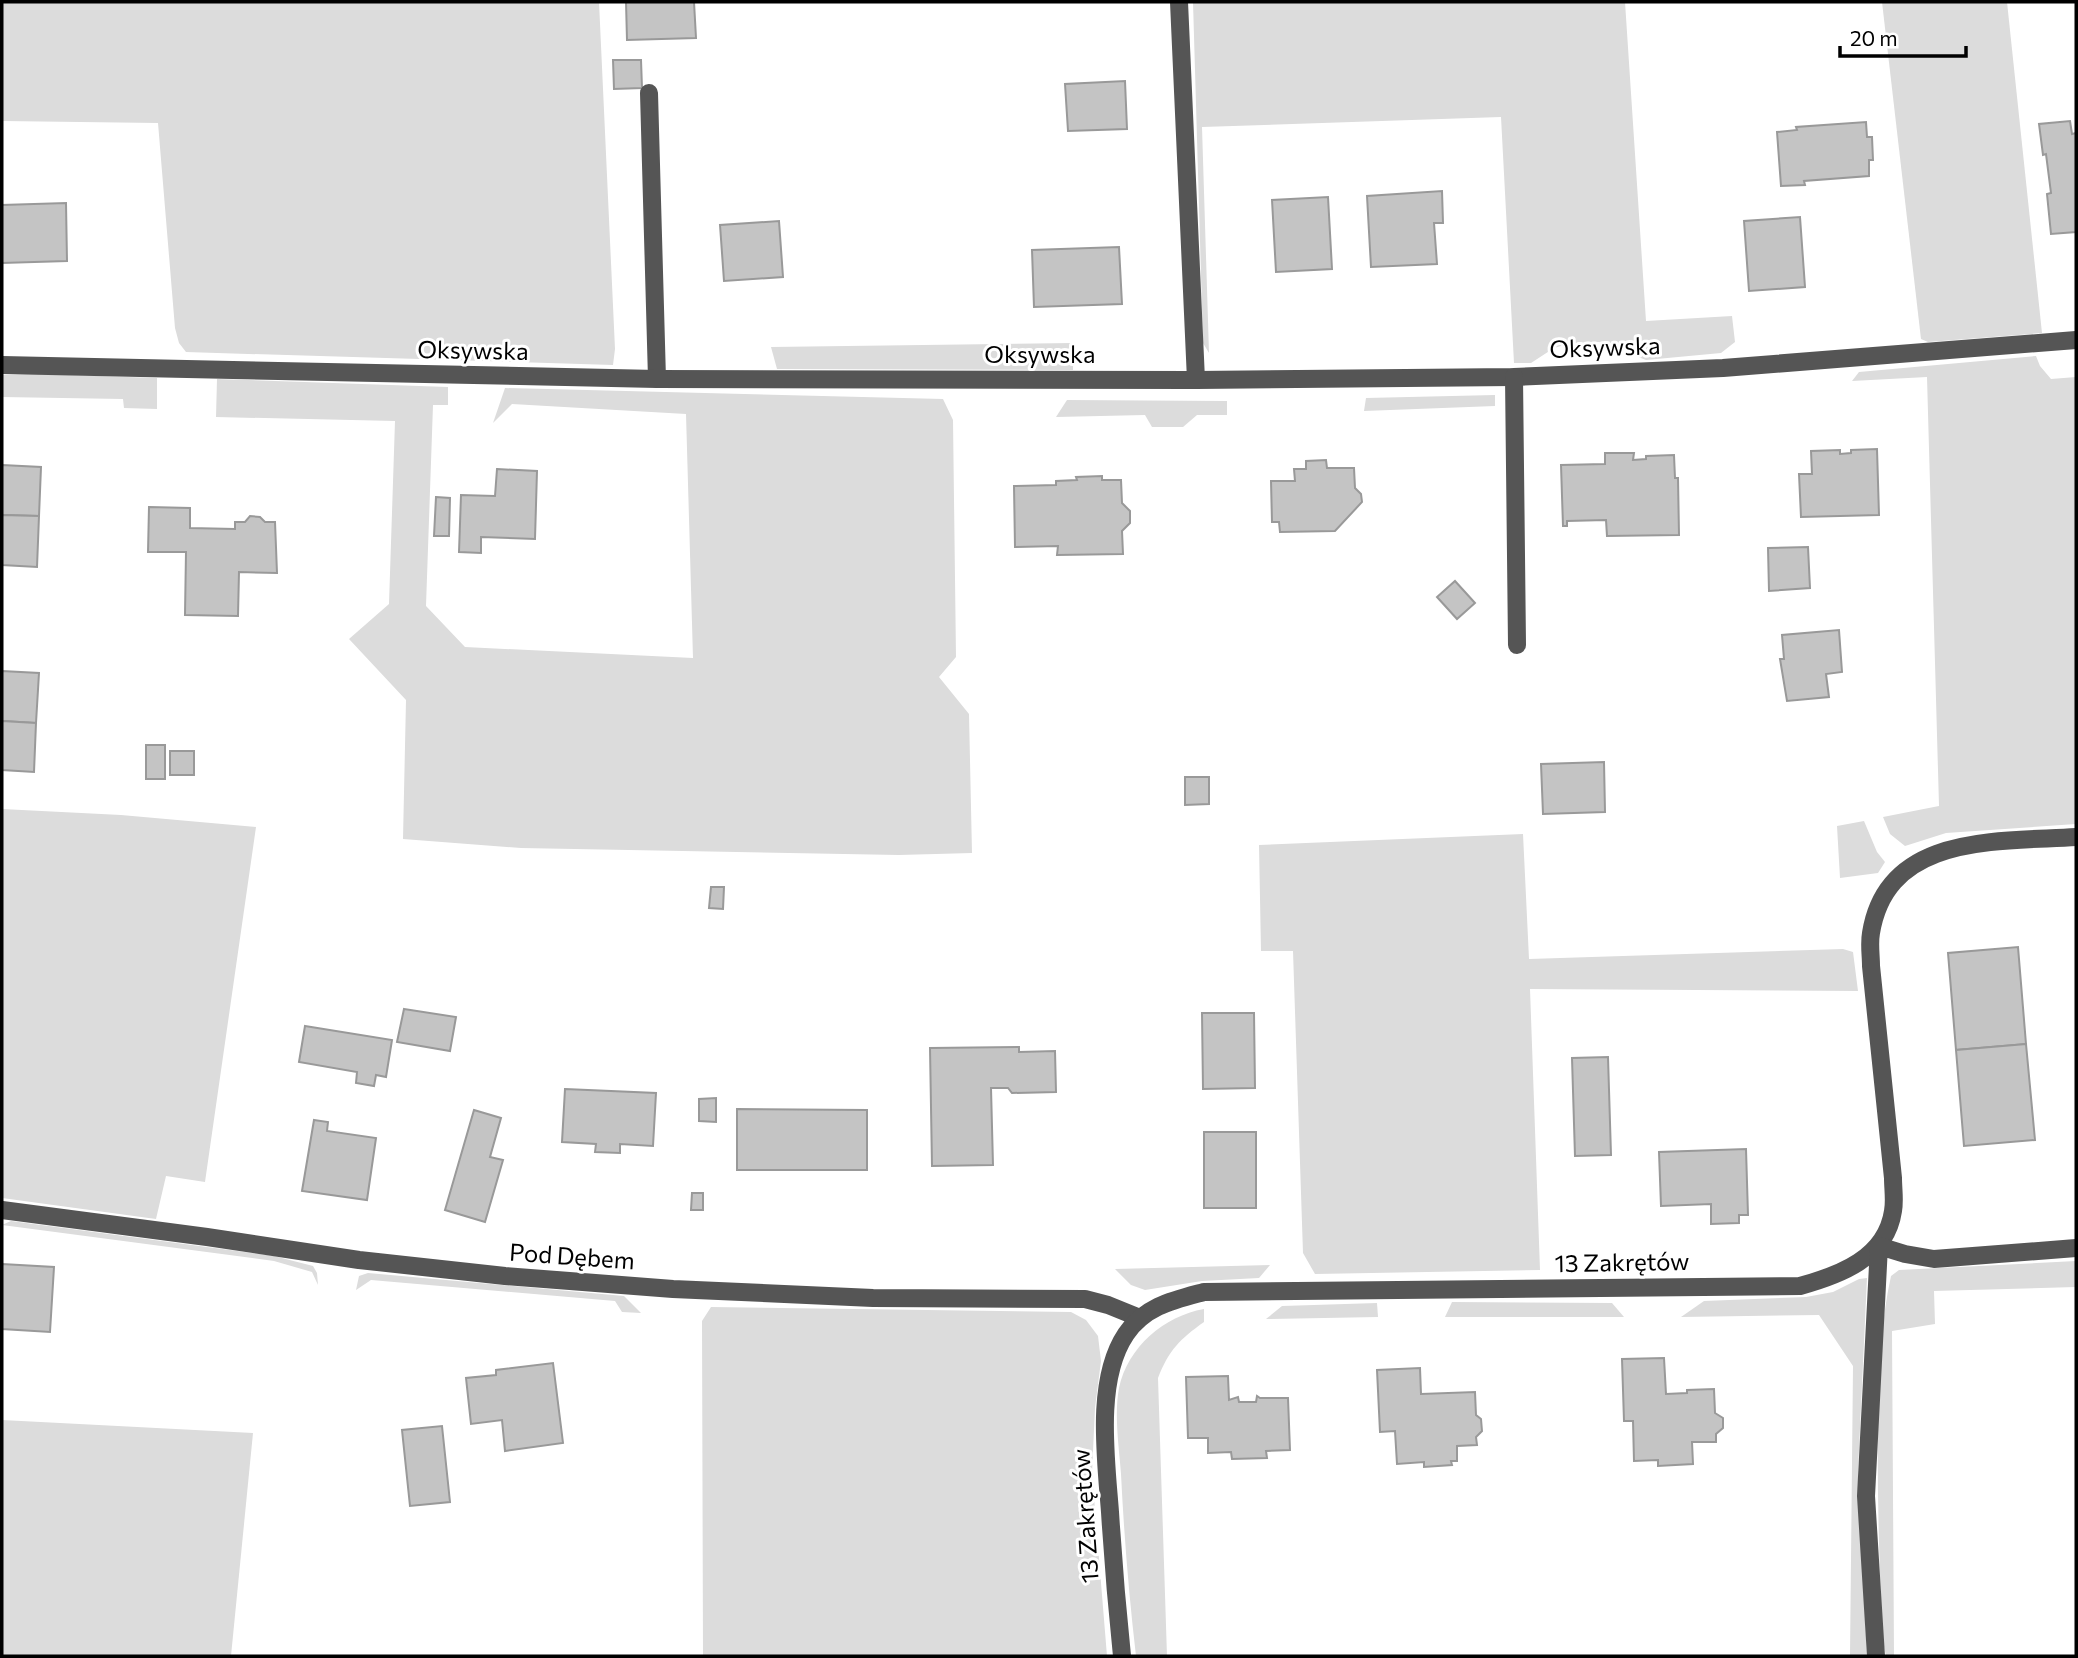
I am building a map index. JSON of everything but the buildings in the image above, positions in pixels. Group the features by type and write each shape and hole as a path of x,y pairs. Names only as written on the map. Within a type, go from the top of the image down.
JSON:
{"street":[{"path":"1179,2 1196,380"},
{"path":"649,93 657,379"},
{"name":"Oksywska","path":"2,365 657,379 1196,380 1514,377 1723,368 2076,340"},
{"path":"1514,377 1517,645"},
{"name":"13 Zakrętów","path":"1122,1656 1104,1432 1108,1385 1118,1350 1127,1333 1140,1318 1155,1307 1205,1292 1800,1286 1854,1267 1879,1246 1889,1228 1894,1210 1871,966 1870,936 1876,911 1888,888 1924,857 1950,848 1987,843 2076,837"},
{"name":"Pod Dębem","path":"2,1210 426,1269 699,1290 873,1298 1085,1299 1140,1318"},
{"path":"1876,1656 1866,1496 1879,1246 1934,1259 2076,1248"}],"shaded area":[{"path":"2,2 599,2 615,349 613,365 186,352 179,343 175,328 158,123 2,121"},
{"path":"1193,2 1625,2 1646,321 1732,316 1735,342 1721,353 1646,360 1599,342 1568,344 1554,348 1531,363 1514,363 1501,117 1202,127 1209,353 1203,343"},
{"path":"1882,2 2007,2 2042,333 1928,342 1921,339"},
{"path":"1073,343 1073,370 777,369 771,347"},
{"path":"2036,356 2040,366 2051,379 2076,377 2076,824 1946,833 1905,846 1890,834 1883,817 1939,806 1927,377 1852,381 1859,372"},
{"path":"2,375 157,378 157,409 124,408 123,399 2,397"},
{"path":"217,379 448,387 448,405 433,405 426,606 465,647 693,658 686,414 512,404 493,423 505,388 943,399 953,420 956,657 939,677 969,714 972,853 899,855 521,848 403,839 406,700 349,639 389,604 395,421 216,417"},
{"path":"1495,395 1495,406 1364,411 1366,398"},
{"path":"1067,400 1227,401 1227,415 1197,415 1183,427 1152,427 1145,415 1056,417"},
{"path":"2,809 121,815 256,827 205,1182 166,1176 156,1219 2,1198"},
{"path":"1864,821 1877,852 1885,862 1878,873 1840,878 1837,826"},
{"path":"1523,834 1529,959 1843,949 1853,952 1858,991 1530,989 1540,1270 1315,1274 1303,1253 1293,951 1261,951 1259,845"},
{"path":"11,1221 274,1256 313,1266 318,1285 312,1272 274,1261 2,1225"},
{"path":"2076,1261 2076,1287 1934,1291 1935,1324 1892,1331 1894,1656 1886,1656 1879,1557 1878,1415 1881,1345 1891,1276 1899,1270"},
{"path":"1270,1265 1259,1278 1202,1281 1145,1290 1131,1285 1115,1269"},
{"path":"368,1273 624,1296 641,1313 622,1312 615,1301 371,1280 356,1290 359,1276"},
{"path":"1867,1278 1858,1471 1867,1656 1850,1656 1853,1366 1819,1315 1681,1317 1704,1301 1806,1297 1833,1292 1859,1279"},
{"path":"1452,1302 1612,1303 1624,1317 1445,1317"},
{"path":"1377,1303 1378,1317 1266,1319 1282,1306"},
{"path":"711,1307 1071,1312 1086,1320 1098,1336 1101,1361 1095,1408 1092,1473 1107,1656 703,1656 702,1321"},
{"path":"1204,1309 1204,1322 1176,1346 1158,1378 1167,1656 1136,1656 1117,1431 1119,1388 1130,1359 1150,1336 1175,1319"},
{"path":"2,1420 253,1433 231,1656 2,1656"}]}
